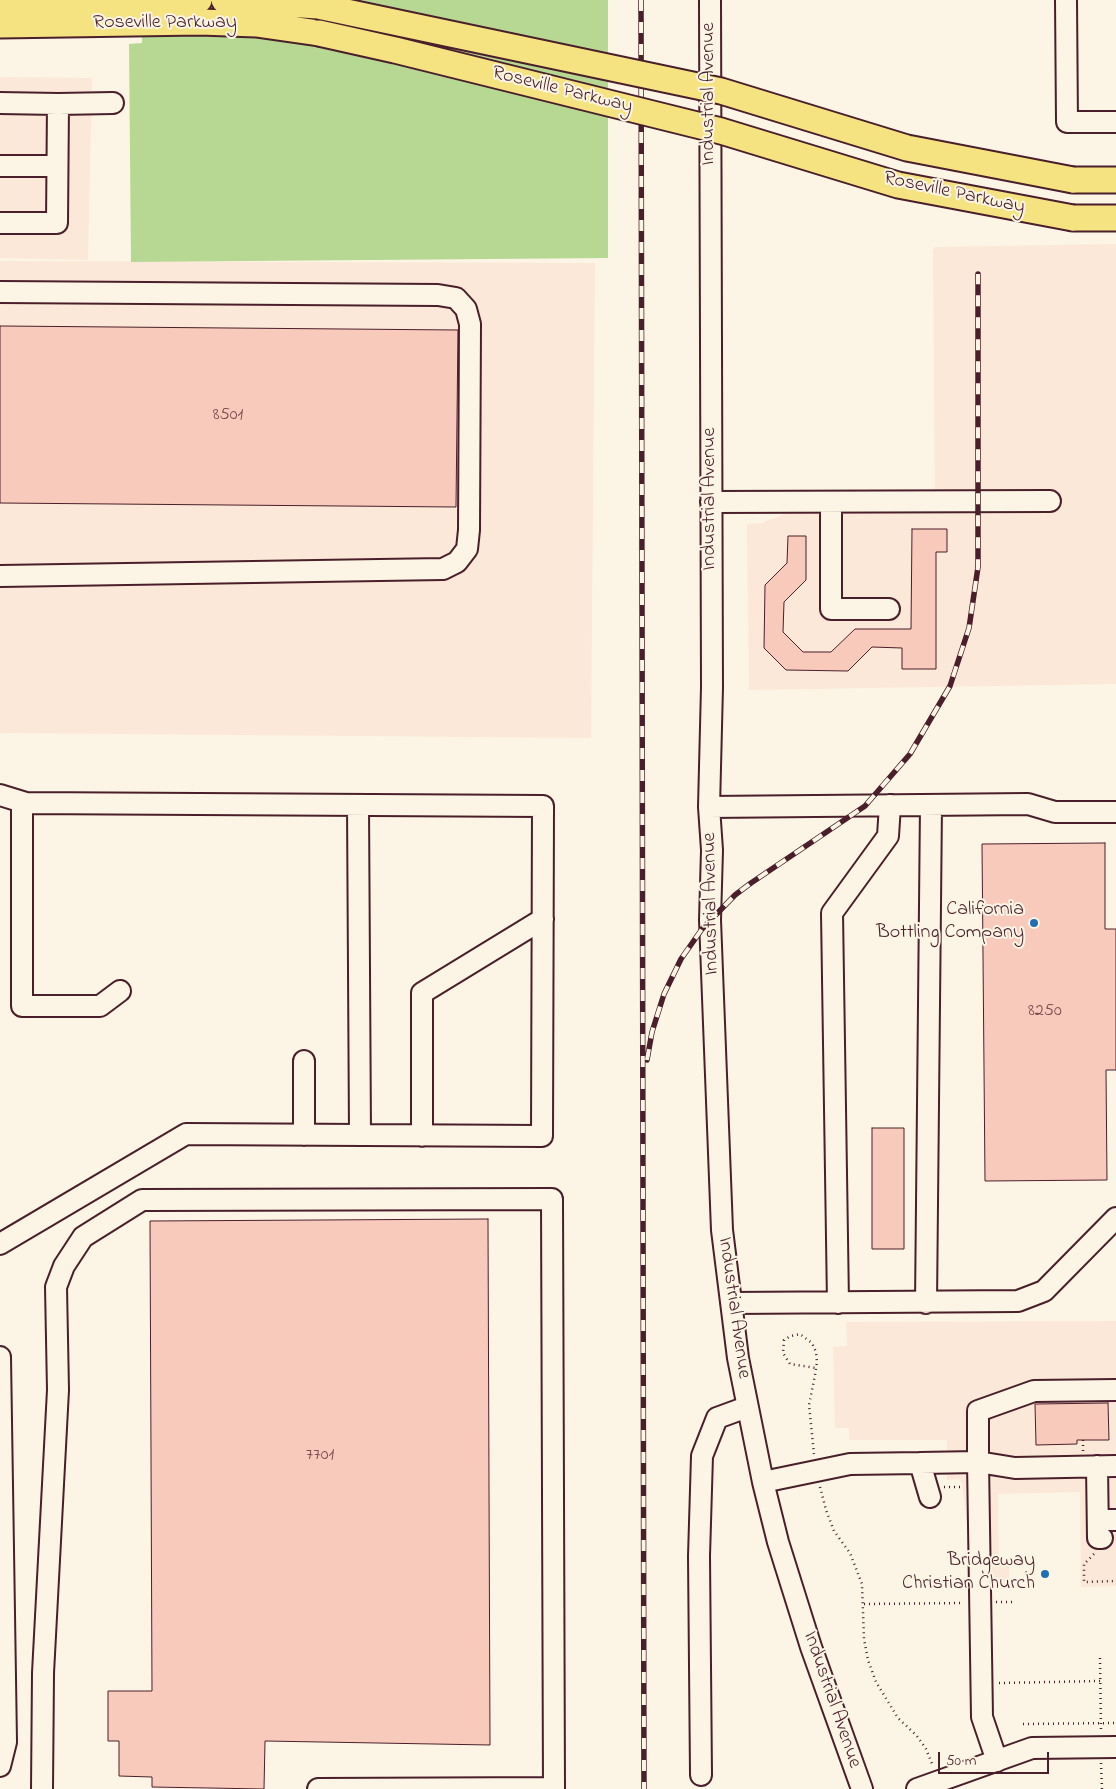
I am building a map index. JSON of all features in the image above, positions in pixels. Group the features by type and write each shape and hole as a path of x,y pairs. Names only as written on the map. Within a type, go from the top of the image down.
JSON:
{"main road":[{"name":"Roseville Parkway","path":"0,24 112,8 200,0"},
{"name":"Roseville Parkway","path":"224,0 318,6 721,91 907,148 1073,180 1116,180"},
{"name":"Roseville Parkway","path":"0,2 112,8 319,33 504,76 721,131 898,185 1073,218 1116,218"}],"street":[{"name":"Industrial Avenue","path":"710,0 712,687 709,807 712,850 710,920 720,1191 730,1303 747,1407 763,1482 778,1542 811,1648 862,1789"},
{"path":"1066,0 1067,122 1116,122"},
{"path":"0,103 113,103"},
{"path":"0,223 57,223 58,104"},
{"path":"0,166 57,166"},
{"path":"0,292 438,295 456,298 466,309 470,334 468,539 467,549 457,562 443,569 0,576"},
{"path":"711,502 1050,501"},
{"path":"831,502 831,609 889,609"},
{"path":"0,795 22,802 543,806 542,1136 186,1134 0,1244"},
{"path":"22,802 22,1006 100,1006 120,991"},
{"path":"709,807 1028,804 1055,812 1116,812"},
{"path":"358,805 360,1135"},
{"path":"838,1303 832,913 888,836 890,805"},
{"path":"926,1302 931,805"},
{"path":"422,1136 422,994 542,919"},
{"path":"304,1061 304,1135"},
{"path":"42,1789 43,1673 58,1390 56,1287 64,1266 83,1237 142,1200 552,1199 554,1788 318,1789"},
{"path":"730,1303 1004,1302 1032,1297 1044,1291 1116,1218"},
{"path":"0,1357 2,1692 6,1742 0,1766"},
{"path":"997,1761 982,1717 978,1411 1034,1391 1116,1390"},
{"path":"701,1775 699,1556 702,1456 717,1418 747,1407"},
{"path":"763,1482 850,1464 978,1462 1015,1468 1107,1466 1105,1526"},
{"path":"920,1463 930,1497"},
{"path":"917,1789 1032,1748 1108,1747"}],"path":[{"path":"816,1368 790,1364 783,1353 784,1340 800,1334 806,1337 816,1352 816,1368 809,1405 810,1431 826,1510 834,1531 857,1567 862,1584 864,1639 868,1660 876,1682 898,1718 917,1736 926,1749 938,1782"},
{"path":"1105,1526 1102,1545 1084,1564 1084,1582 1116,1581"},
{"path":"864,1604 1016,1602"},
{"path":"1100,1658 1101,1723 1108,1747 1102,1789"},
{"path":"982,1680 1100,1681"},
{"path":"1023,1724 1116,1723"}],"shaded area":[{"path":"0,77 92,78 88,260 0,258"},
{"path":"1116,244 1116,684 749,690 747,524 762,523 789,512 935,511 933,250 935,247"},
{"path":"0,261 595,263 591,738 0,733"},
{"path":"1116,1321 1116,1586 1081,1587 1080,1492 998,1494 999,1561 1009,1561 1009,1589 975,1589 962,1484 959,1479 947,1480 947,1440 849,1440 849,1428 835,1428 833,1347 847,1346 846,1322"}],"green space":[{"path":"141,0 608,0 608,258 131,262 129,44 142,43"}],"building":[{"path":"0,326 458,330 456,507 0,503"},
{"path":"912,529 947,529 947,552 936,552 936,669 902,669 902,648 872,647 848,671 786,670 764,648 765,585 787,563 788,536 806,536 806,580 784,602 783,632 803,652 831,652 855,629 911,629"},
{"path":"1105,843 1105,929 1116,929 1116,1070 1106,1070 1107,1180 985,1181 982,844"},
{"path":"872,1128 904,1128 904,1249 872,1249"},
{"path":"488,1219 490,1745 265,1741 264,1789 152,1787 152,1777 119,1776 119,1741 108,1741 108,1691 152,1691 150,1221"},
{"path":"1108,1403 1109,1440 1077,1440 1077,1444 1036,1445 1035,1404"}],"railway":[{"path":"641,0 644,1789"},
{"path":"647,1060 652,1032 664,994 681,959 702,929 735,895 865,806 910,754 950,686 969,628 978,567 978,274"}],"place":[{"name":"California Bottling Company","path":"1034,923"},
{"name":"Bridgeway Christian Church","path":"1045,1574"}]}
